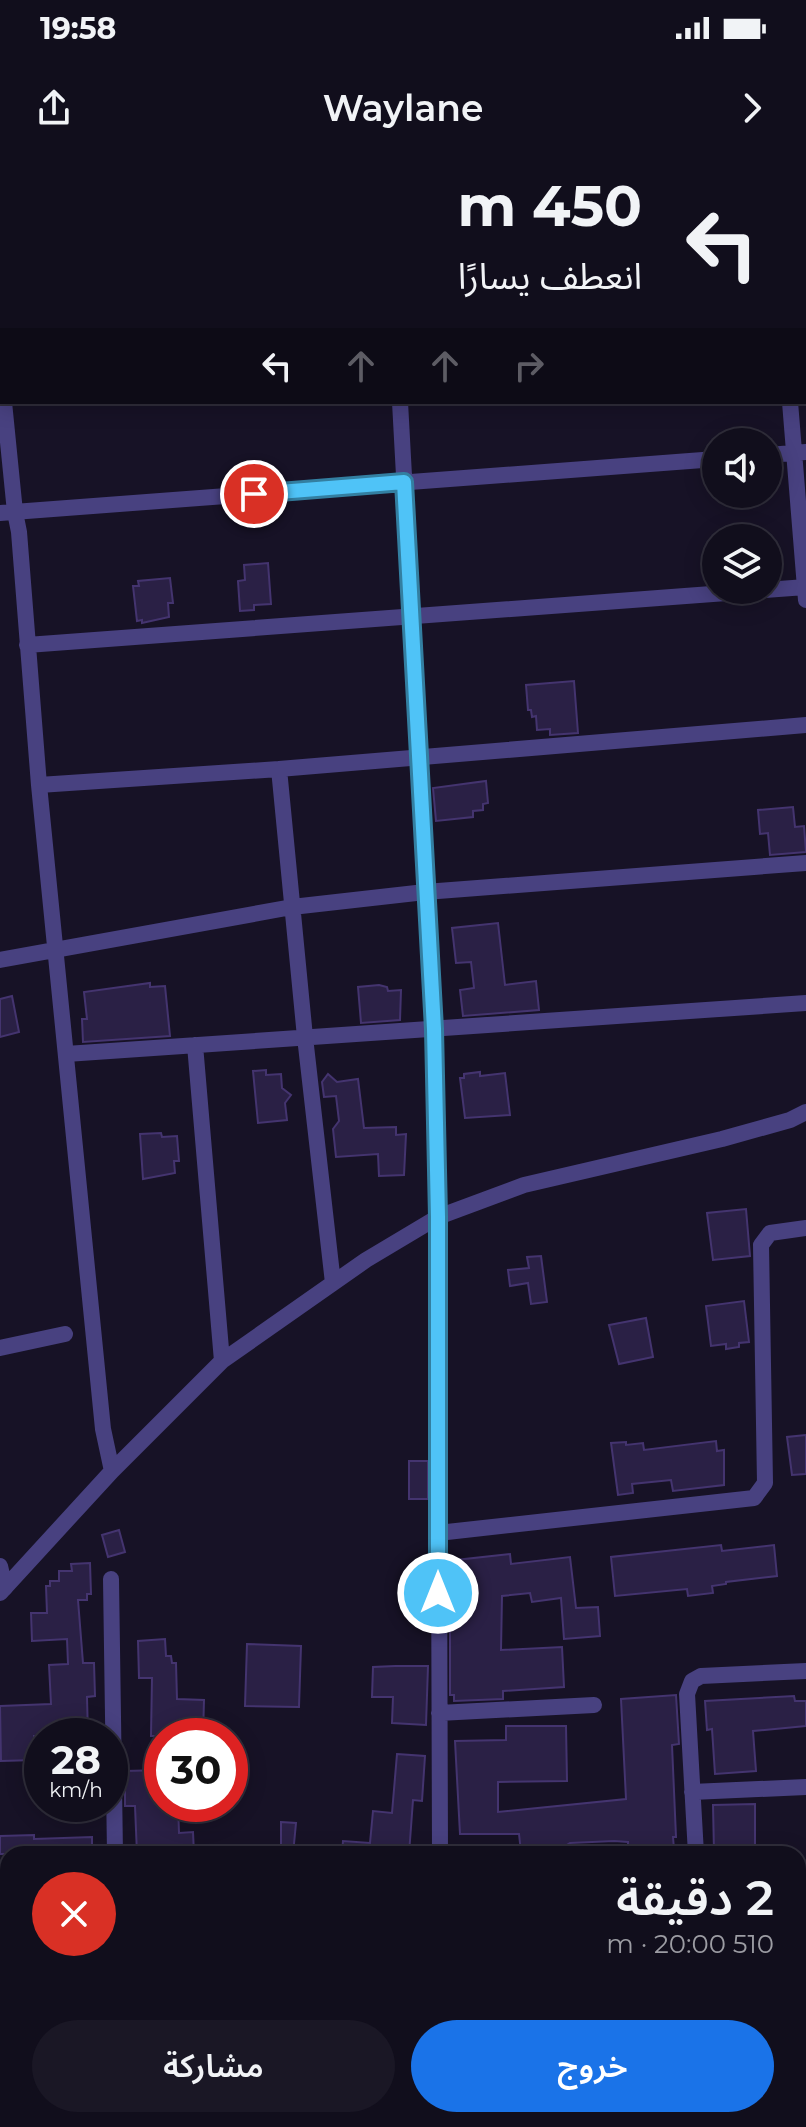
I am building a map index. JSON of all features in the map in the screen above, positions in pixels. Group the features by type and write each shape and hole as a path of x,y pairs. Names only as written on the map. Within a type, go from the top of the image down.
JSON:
{"street":[{"path":"4,404 7,512 19,532 55,951 103,1429 112,1471"},
{"path":"400,404 434,1029 438,1217 440,1846"},
{"path":"790,404 799,452 806,600"},
{"path":"7,512 702,460"},
{"path":"27,645 806,587"},
{"path":"39,785 279,769 806,725"},
{"path":"279,769 333,1283"},
{"path":"0,960 292,907 425,892 806,863"},
{"path":"66,1054 806,1003"},
{"path":"195,1045 222,1361"},
{"path":"2,1590 112,1471 222,1361 333,1283 438,1217 524,1185 722,1139 790,1120 806,1112"},
{"path":"438,1533 754,1498 765,1483 761,1245 770,1233 806,1228"},
{"path":"0,1348 65,1334"},
{"path":"0,1566 2,1590"},
{"path":"111,1579 115,1846"},
{"path":"695,1846 687,1694 692,1681 701,1676 806,1671"},
{"path":"439,1713 594,1705"},
{"path":"692,1792 806,1787"}],"building":[{"path":"268,563 271,604 254,605 254,610 240,611 238,581 245,580 244,565"},
{"path":"170,578 173,603 168,603 169,617 142,623 142,620 137,621 133,586 139,586 138,581"},
{"path":"574,681 578,733 550,735 550,729 537,730 536,716 532,717 531,710 528,710 526,685"},
{"path":"486,781 488,803 483,804 483,810 473,811 473,817 436,821 433,788"},
{"path":"793,807 795,827 804,826 806,852 770,855 768,833 760,834 758,810"},
{"path":"498,923 505,985 536,981 539,1010 463,1016 460,990 474,988 471,962 456,963 452,928"},
{"path":"150,983 150,987 165,986 170,1036 83,1042 82,1019 87,1019 84,992"},
{"path":"358,987 387,987 388,991 401,990 400,1020 361,1023"},
{"path":"12,996 19,1032 0,1037 0,999"},
{"path":"266,1070 266,1075 281,1074 282,1088 291,1095 285,1103 287,1120 258,1123 253,1071"},
{"path":"480,1072 480,1076 505,1073 510,1115 465,1118 460,1078 464,1078 464,1074"},
{"path":"328,1074 337,1082 358,1079 364,1128 396,1127 396,1135 406,1134 404,1175 379,1176 378,1154 336,1157 333,1129 339,1121 336,1096 324,1097 322,1082"},
{"path":"161,1133 162,1137 177,1136 179,1161 174,1161 175,1173 143,1179 140,1134"},
{"path":"746,1209 750,1256 713,1260 707,1213"},
{"path":"541,1256 547,1302 531,1304 528,1283 510,1286 508,1270 529,1268 527,1257"},
{"path":"744,1301 749,1342 726,1349 726,1344 711,1346 706,1306"},
{"path":"646,1318 653,1357 619,1364 609,1325"},
{"path":"806,1435 806,1474 792,1475 787,1437"},
{"path":"716,1441 717,1451 724,1450 724,1485 673,1491 671,1480 632,1484 633,1493 618,1495 611,1443 643,1443 644,1450"},
{"path":"409,1461 428,1461 428,1499 409,1499"},
{"path":"119,1530 125,1552 108,1557 102,1535"},
{"path":"721,1545 722,1551 774,1545 777,1576 726,1582 712,1586 713,1593 688,1596 687,1589 615,1596 611,1557"},
{"path":"510,1554 511,1564 570,1557 576,1608 598,1607 600,1636 564,1639 561,1598 532,1602 530,1593 502,1596 501,1650 562,1647 564,1687 503,1691 503,1699 454,1701 454,1695 450,1695 450,1616 462,1616 456,1560"},
{"path":"90,1563 91,1594 87,1594 87,1600 78,1600 83,1663 94,1663 95,1696 87,1697 88,1718 24,1718 24,1760 1,1761 0,1706 51,1704 49,1665 68,1664 67,1639 32,1641 31,1613 47,1613 46,1586 50,1586 50,1581 59,1581 59,1571 72,1571 71,1564"},
{"path":"165,1639 166,1656 171,1656 172,1663 176,1663 177,1699 204,1700 204,1718 151,1718 152,1678 139,1678 138,1641"},
{"path":"247,1644 301,1646 299,1707 245,1706"},
{"path":"428,1666 426,1725 392,1723 393,1697 372,1697 373,1667"},
{"path":"676,1695 679,1744 672,1745 676,1837 673,1837 674,1846 628,1846 628,1842 614,1841 520,1846 519,1834 460,1834 455,1741 506,1740 506,1726 566,1726 567,1781 498,1782 498,1812 626,1799 621,1699"},
{"path":"794,1696 795,1701 806,1701 806,1726 753,1731 756,1771 715,1774 712,1729 707,1730 705,1701"},
{"path":"397,1754 425,1756 422,1801 413,1800 410,1846 343,1846 343,1841 370,1843 373,1811 392,1813"},
{"path":"144,1770 144,1822 179,1822 179,1833 193,1832 194,1846 137,1846 135,1806 128,1806 128,1771"},
{"path":"755,1804 755,1846 714,1846 713,1805"},
{"path":"281,1822 296,1823 294,1846 281,1846"},
{"path":"34,1835 34,1839 92,1837 92,1846 0,1846 0,1836"}],"route":[{"path":"254,494 404,482 434,1029 438,1217 438,1593"}]}
